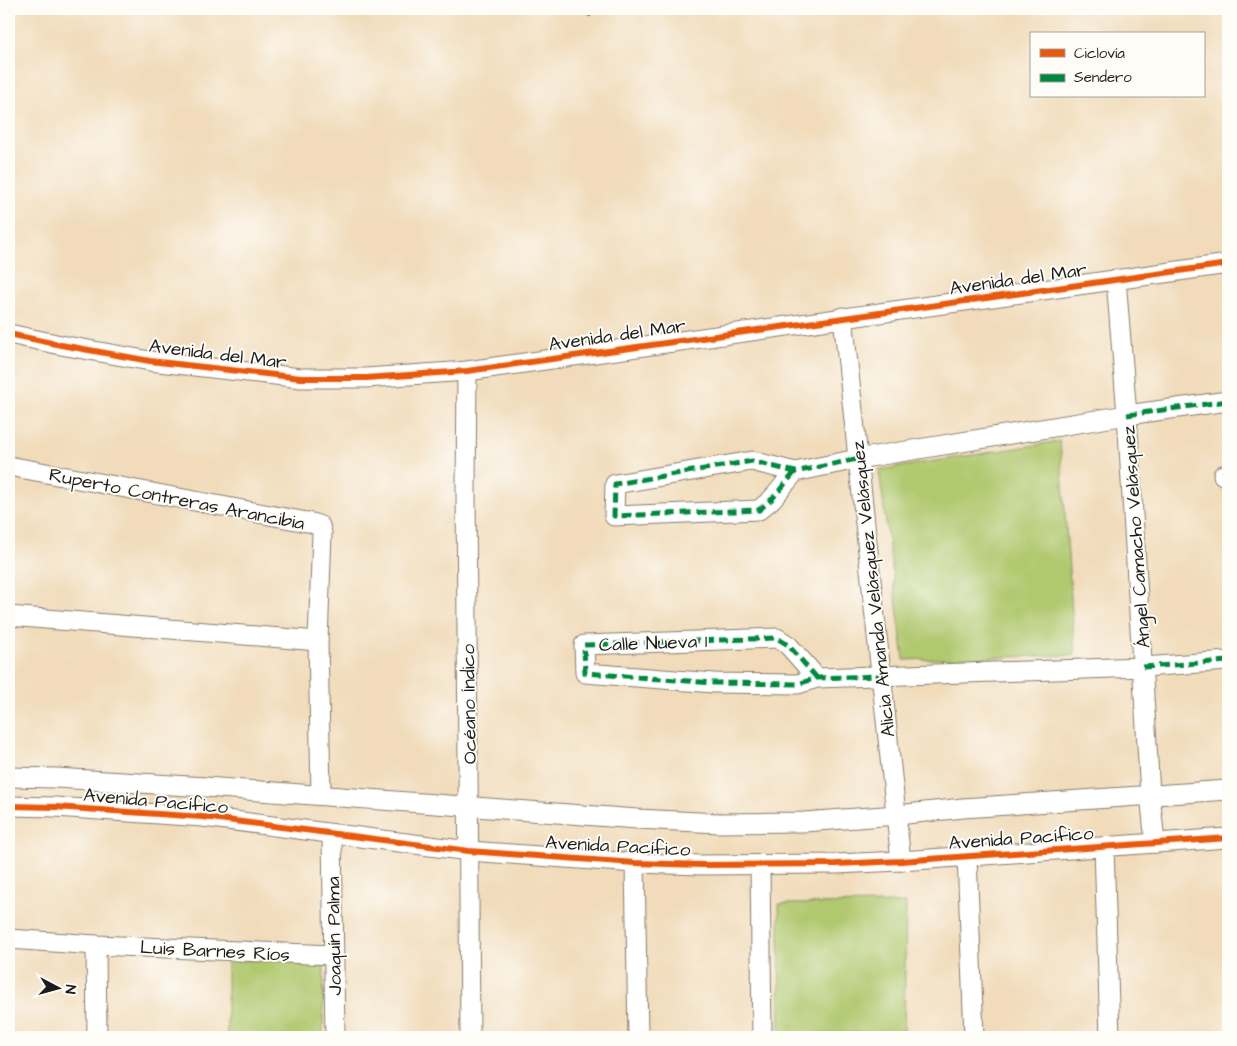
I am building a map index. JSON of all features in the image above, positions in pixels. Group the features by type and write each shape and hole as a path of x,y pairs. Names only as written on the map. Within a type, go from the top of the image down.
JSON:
{"street":[{"name":"Avenida del Mar","path":"9,334 150,361 301,378 366,378 467,371 1228,264"},
{"name":"Ángel Camacho Velásquez","path":"1116,279 1127,415 1154,843"},
{"name":"Alicia Amanda Velásquez Velásquez","path":"843,317 901,861"},
{"name":"Océano Índico","path":"467,371 466,489 470,1037"},
{"path":"795,472 772,499 759,510 614,516 615,484 752,461 795,472 857,459 1127,415 1228,401"},
{"name":"Ruperto Contreras Arancibia","path":"9,466 320,526 322,533 318,640 321,795"},
{"path":"9,616 318,640"},
{"name":"Calle Nueva 1","path":"817,678 788,645 777,638 584,645 584,673 714,683 798,684 817,678 1142,667 1228,661"},
{"name":"Avenida Pacífico","path":"9,777 66,778 637,819 719,823 804,822 963,808 1228,790"},
{"name":"Avenida Pacífico","path":"9,806 55,807 203,817 469,851 635,863 760,866 901,861 1228,838"},
{"name":"Joaquín Palma","path":"332,834 335,1037"},
{"path":"1104,847 1110,1037"},
{"path":"967,856 974,1037"},
{"path":"635,863 638,1037"},
{"path":"760,866 762,1037"},
{"name":"Luis Barnes Ríos","path":"9,939 333,955"},
{"path":"96,944 97,1037"}],"green space":[{"path":"1060,441 1075,655 904,660 879,470"},
{"path":"906,903 904,1031 780,1037 779,904"},
{"path":"227,960 324,961 323,1033 320,1037 227,1037"}],"marked path":[{"path":"588,16 592,9"},
{"path":"1127,415 1228,401"},
{"path":"795,472 772,499 759,510 614,516 615,484 752,461 795,472 857,459"},
{"path":"1223,475 1228,475"},
{"path":"817,678 788,645 777,638 584,645 585,673 714,683 798,684 817,678 881,676"},
{"path":"1143,667 1228,661"}],"cycle path":[{"path":"9,334 150,361 301,378 366,378 467,371 1228,264"},
{"path":"9,806 55,807 203,817 469,851 635,863 703,865 836,864 901,861 1228,838"}]}
